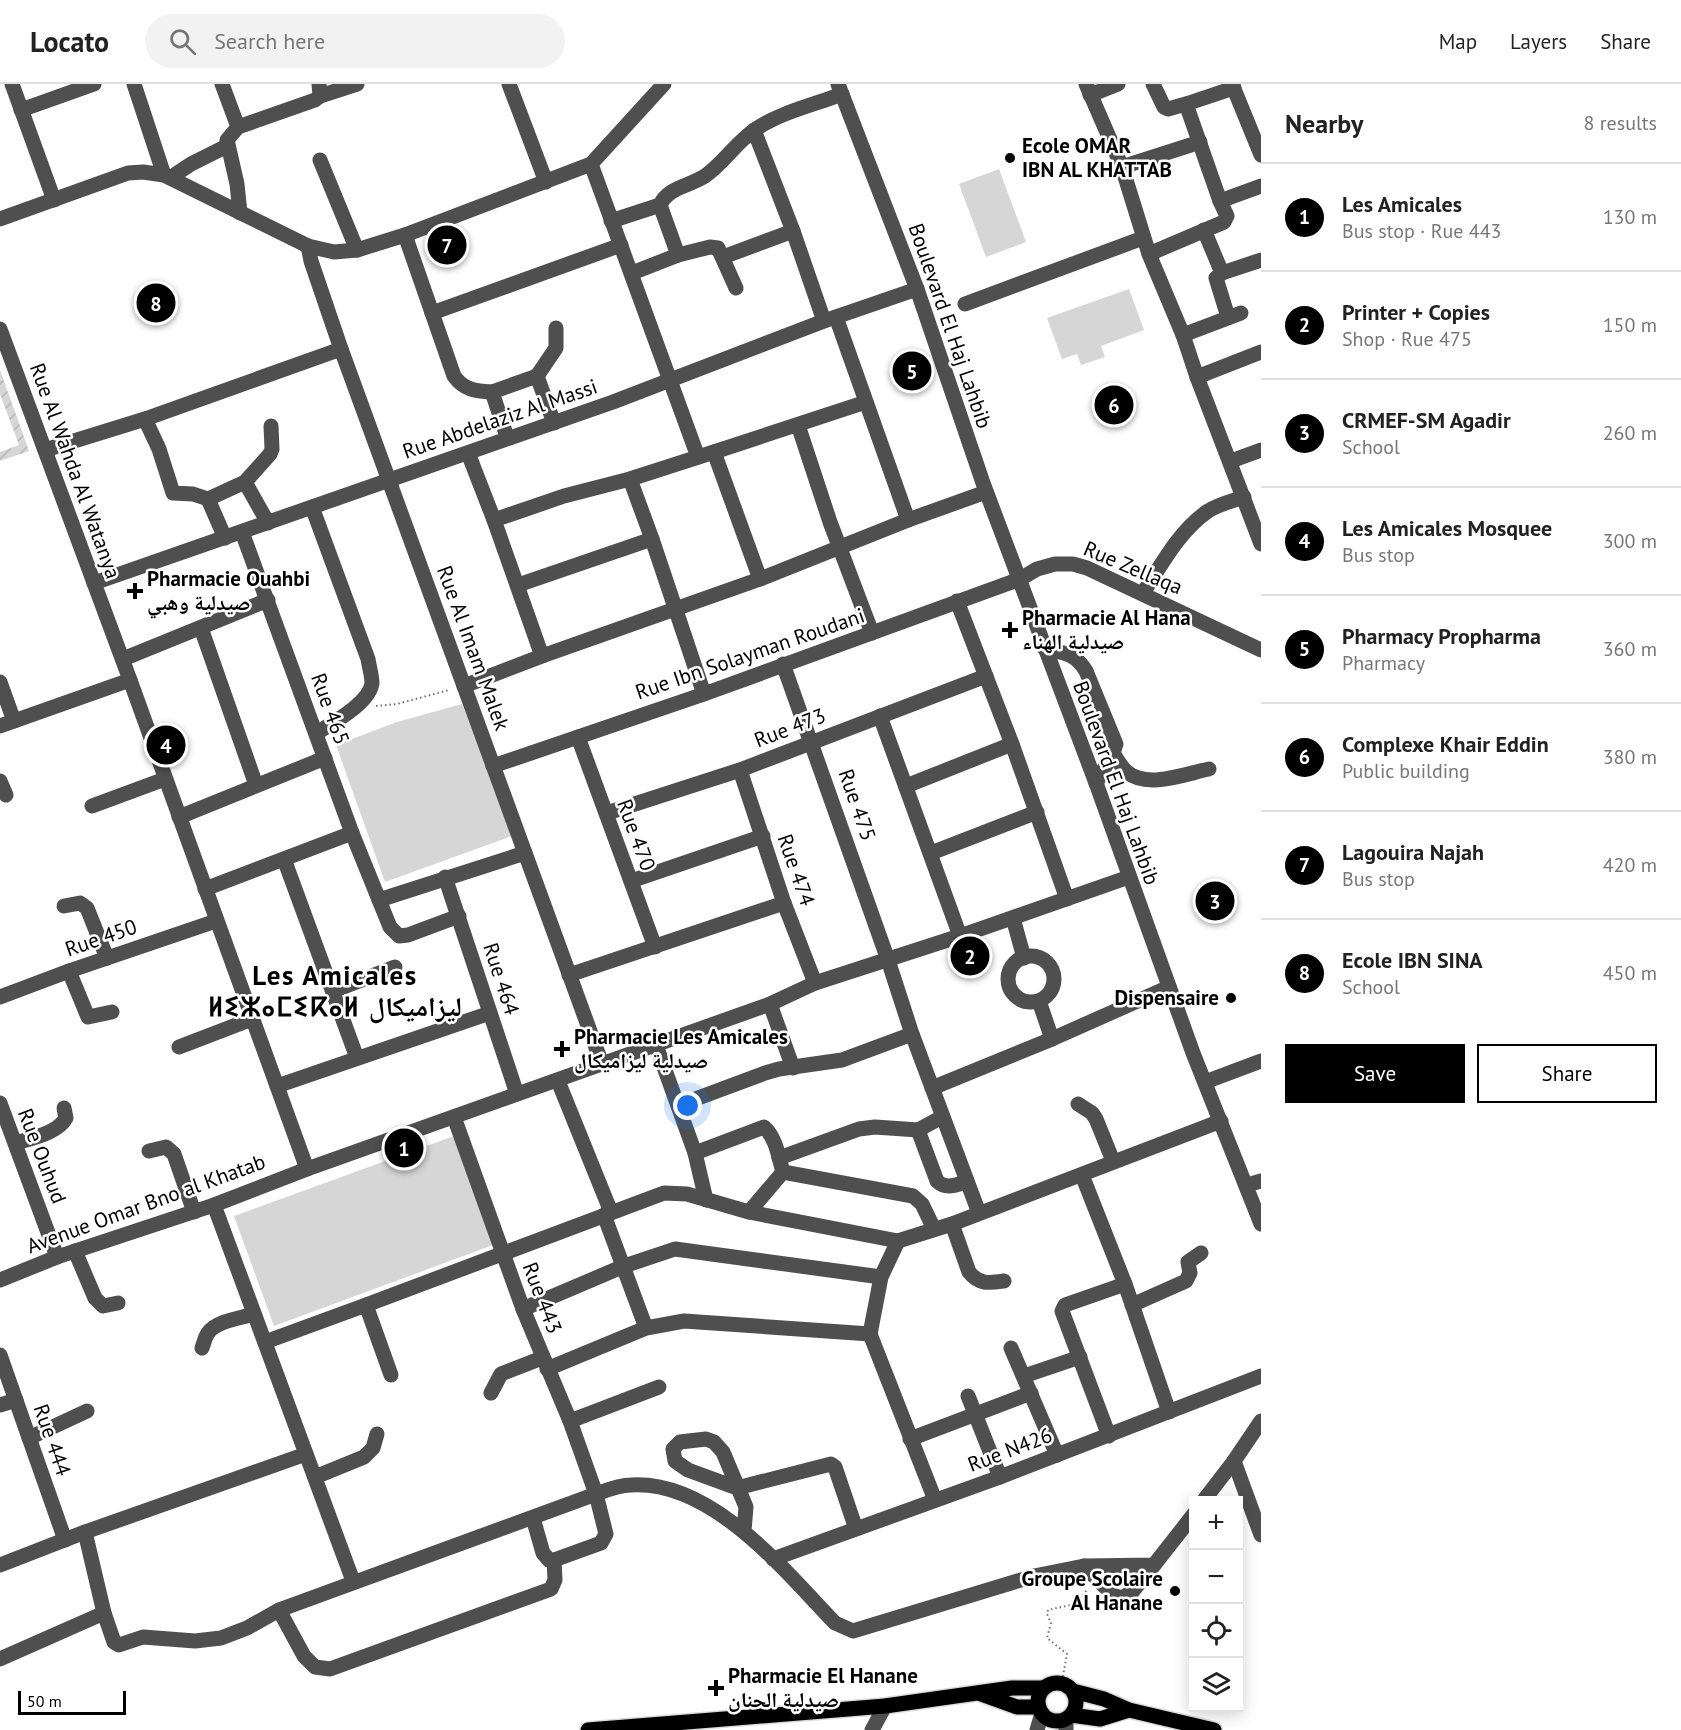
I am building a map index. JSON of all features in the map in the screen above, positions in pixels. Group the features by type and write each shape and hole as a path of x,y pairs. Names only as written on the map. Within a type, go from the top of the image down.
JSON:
{"main road":[{"path":"588,1730 885,1706 1012,1688 1044,1688 1055,1683 1129,1710 1214,1730"},
{"path":"1067,1687 1076,1703 1067,1722"},
{"path":"1040,1710 1040,1694 1044,1688"},
{"path":"978,1693 1017,1707 1040,1710 1053,1720 1067,1722 1100,1719 1129,1710"}],"street":[{"path":"12,84 54,200"},
{"path":"21,110 94,84"},
{"path":"134,84 167,177"},
{"path":"222,84 238,127"},
{"path":"240,213 235,172 227,146 227,140 238,127 315,100 320,90 357,84"},
{"path":"509,84 546,182"},
{"path":"0,219 128,173 143,172 167,177 308,246 334,252 357,250 405,235 591,164 664,84"},
{"path":"1118,84 1088,89 1122,167 1143,238 1183,335 1261,544"},
{"path":"1153,84 1165,108 1186,104 1233,86 1257,132 1261,155"},
{"path":"611,221 660,205 670,192 706,175 754,130 840,89"},
{"name":"Boulevard El Haj Lahbib","path":"840,89 917,289 986,492 1096,783 1193,1053 1221,1121 1254,1183 1261,1224"},
{"path":"1149,254 1221,224 1227,219 1186,104"},
{"path":"754,130 793,231 866,402 908,520"},
{"path":"1122,167 1200,142"},
{"path":"167,177 227,146"},
{"path":"320,160 357,250"},
{"path":"591,164 698,457"},
{"path":"1220,201 1261,186"},
{"path":"660,205 678,255"},
{"path":"1204,230 1222,273"},
{"path":"723,257 793,231"},
{"path":"405,235 450,366 460,384 466,388 492,392 537,376 556,348 556,328"},
{"path":"965,303 1143,238"},
{"path":"432,313 621,245"},
{"name":"Rue Al Imam Malek","path":"308,246 341,349 602,1064"},
{"path":"632,273 678,255 714,247 718,248 723,257 736,288"},
{"path":"1183,335 1235,315 1216,282 1216,278 1222,273 1261,260"},
{"name":"Rue Abdelaziz Al Massi","path":"94,583 468,453 507,437 554,423 830,319 917,289"},
{"name":"Rue Al Wahda Al Watanya","path":"0,329 123,659 307,1169"},
{"path":"45,450 145,419 341,349"},
{"path":"1197,377 1261,352"},
{"path":"537,376 554,423"},
{"path":"492,392 507,437"},
{"path":"494,520 564,496 630,479 714,453 866,402"},
{"path":"145,419 159,449 173,493 193,494 208,499 245,482 270,454 272,449 271,426"},
{"path":"798,425 840,547 873,633"},
{"path":"1230,461 1261,450"},
{"path":"468,453 542,656"},
{"path":"714,453 760,579"},
{"path":"630,479 704,694"},
{"path":"245,482 268,523"},
{"path":"464,686 760,579 908,520 986,492"},
{"path":"1143,593 1170,549 1189,529 1215,508 1244,497"},
{"path":"208,499 225,538"},
{"path":"312,507 368,659 372,684 365,697 355,707 317,733"},
{"name":"Rue 465","path":"242,532 352,833 390,927 399,936 408,935 459,916"},
{"path":"518,585 652,539"},
{"name":"Rue Zellaqa","path":"1020,579 1037,569 1055,564 1073,564 1102,574 1261,650"},
{"name":"Rue Ibn Solayman Roudani","path":"493,766 704,694 1020,579"},
{"path":"123,659 268,600"},
{"path":"957,602 1012,744 1067,899"},
{"path":"201,628 256,785"},
{"path":"1044,648 1073,655 1080,661 1116,744 1096,783"},
{"name":"Rue 475","path":"783,664 912,1034 979,1213"},
{"name":"Rue 473","path":"607,813 740,770 986,676"},
{"path":"0,682 7,724 130,680"},
{"path":"880,716 960,936"},
{"name":"Rue 470","path":"578,736 655,947"},
{"path":"906,786 1012,744"},
{"path":"1113,753 1126,772 1139,779 1155,781 1209,769"},
{"path":"179,817 325,758"},
{"name":"Rue 474","path":"740,770 784,903 815,983"},
{"path":"92,806 165,779"},
{"path":"0,781 6,795"},
{"path":"931,853 1037,812"},
{"path":"205,889 352,833"},
{"path":"631,881 763,836"},
{"path":"379,900 525,853"},
{"path":"284,859 357,1058"},
{"name":"Rue 464","path":"446,877 517,1094"},
{"name":"Avenue Omar Bno al Khatab","path":"0,1280 57,1257 214,1205 307,1169 770,1004 815,983 960,936 1129,877"},
{"path":"64,906 80,903 87,908 107,958"},
{"path":"569,975 784,903"},
{"path":"1012,918 1024,958"},
{"name":"Rue 450","path":"0,997 216,921"},
{"path":"1036,957 1051,969 1052,987 1049,993 1039,1001 1020,1000 1010,990 1008,984 1010,971 1013,965 1024,958 1036,957"},
{"path":"333,991 395,967"},
{"path":"69,971 88,1017 112,1012"},
{"path":"933,1088 1169,987"},
{"path":"1039,1001 1052,1039"},
{"path":"770,1004 793,1068"},
{"path":"277,1086 490,1013"},
{"path":"179,1047 252,1019"},
{"path":"690,1101 765,1073 842,1060 912,1034"},
{"path":"656,1044 695,1153 706,1200"},
{"path":"1205,1082 1261,1061"},
{"path":"558,1081 608,1214 646,1328"},
{"name":"Rue Ouhud","path":"0,1103 3,1121 16,1143 57,1257"},
{"path":"1078,1104 1092,1113 1096,1119 1113,1161"},
{"path":"16,1143 62,1125 66,1118 64,1108"},
{"name":"Rue 443","path":"454,1117 523,1310 570,1421 596,1494 606,1534 601,1543 554,1560"},
{"path":"749,1212 781,1165 858,1129 875,1127 918,1130 942,1117"},
{"path":"265,1342 664,1193 675,1192 749,1212 898,1240 952,1224 1221,1121"},
{"path":"695,1153 764,1127 772,1139 781,1165"},
{"path":"918,1130 937,1181 948,1187 966,1182"},
{"path":"149,1151 166,1147 174,1154 194,1212"},
{"path":"781,1165 913,1196 922,1204 934,1229"},
{"path":"1082,1175 1125,1284 1169,1412"},
{"path":"214,1205 353,1581"},
{"path":"952,1224 969,1272 974,1279 987,1283 1004,1281"},
{"path":"898,1240 881,1277 870,1334 935,1500"},
{"path":"523,1310 624,1266 681,1249 881,1277"},
{"path":"75,1251 95,1298 103,1306 118,1303"},
{"path":"1132,1305 1186,1281 1190,1273 1188,1262 1201,1253"},
{"path":"1109,1436 1066,1322 1063,1307 1125,1284"},
{"path":"366,1305 391,1375"},
{"path":"202,1348 208,1333 214,1328 254,1314"},
{"path":"491,1393 501,1374 545,1363 646,1328 684,1321 870,1334"},
{"path":"1011,1348 1057,1455"},
{"name":"Rue 444","path":"0,1355 65,1540"},
{"path":"1024,1376 1080,1357"},
{"name":"Rue N426","path":"773,1559 1000,1477 1261,1376"},
{"path":"570,1421 659,1387"},
{"path":"910,1439 1031,1393"},
{"path":"968,1396 1000,1477"},
{"path":"0,1405 16,1400"},
{"path":"29,1438 87,1411"},
{"path":"1207,1496 1234,1461 1253,1443 1261,1420"},
{"path":"315,1477 364,1457 373,1448 377,1434"},
{"path":"0,1565 85,1532 306,1454"},
{"path":"1234,1461 1261,1535"},
{"path":"744,1530 746,1507 737,1488 831,1464 836,1467 856,1529"},
{"path":"85,1532 104,1613 114,1642 119,1645 143,1637 195,1641 221,1638 247,1628 279,1610 353,1581 596,1494 631,1485 652,1486 677,1493 722,1514 744,1530 835,1623 853,1631 1034,1576 1084,1566 1154,1566"},
{"path":"279,1610 304,1656 315,1668 330,1668 551,1589 555,1580 554,1560 549,1560 543,1553 533,1518"},
{"path":"1084,1566 1113,1595 1122,1598 1132,1592 1189,1520"},
{"path":"0,1659 104,1613"},
{"path":"872,1730 885,1706"},
{"path":"1037,1730 1040,1710"}],"path":[{"path":"355,707 398,704 464,686"},
{"path":"1067,1687 1067,1654 1047,1638 1051,1623 1047,1614 1048,1610 1075,1604 1085,1593"}],"shaded area":[{"path":"999,169 1026,242 986,257 959,184"},
{"path":"1129,289 1144,330 1101,346 1105,357 1081,365 1077,354 1062,359 1047,318"},
{"path":"0,370 29,451 0,461 0,452 19,445 0,394"},
{"path":"462,704 512,836 385,882 336,745 397,722"},
{"path":"454,1136 493,1245 274,1326 234,1216"}],"place":[{"name":"Ecole OMAR IBN AL KHATTAB","path":"1010,158"},
{"name":"Lagouira Najah","path":"447,245"},
{"name":"Ecole IBN SINA","path":"156,303"},
{"name":"Pharmacy Propharma","path":"912,371"},
{"name":"Complexe Khair Eddin","path":"1114,405"},
{"name":"Pharmacie Ouahbi صيدلية وهبي","path":"135,591"},
{"name":"Pharmacie Al Hana صيدلية الهناء","path":"1010,630"},
{"name":"Les Amicales Mosquee","path":"166,745"},
{"name":"CRMEF-SM Agadir","path":"1215,901"},
{"name":"Printer + Copies","path":"970,956"},
{"name":"Dispensaire","path":"1231,998"},
{"name":"Pharmacie Les Amicales صيدلية ليزاميكال","path":"562,1049"},
{"name":"Les Amicales","path":"404,1148"},
{"name":"Groupe Scolaire Al Hanane","path":"1175,1591"},
{"name":"Pharmacie El Hanane صيدلية الحنان","path":"716,1688"}],"district":[{"name":"Les Amicales ⵍⵉⵣⴰⵎⵉⴽⴰⵍ ليزاميكال","path":"335,992"}]}
